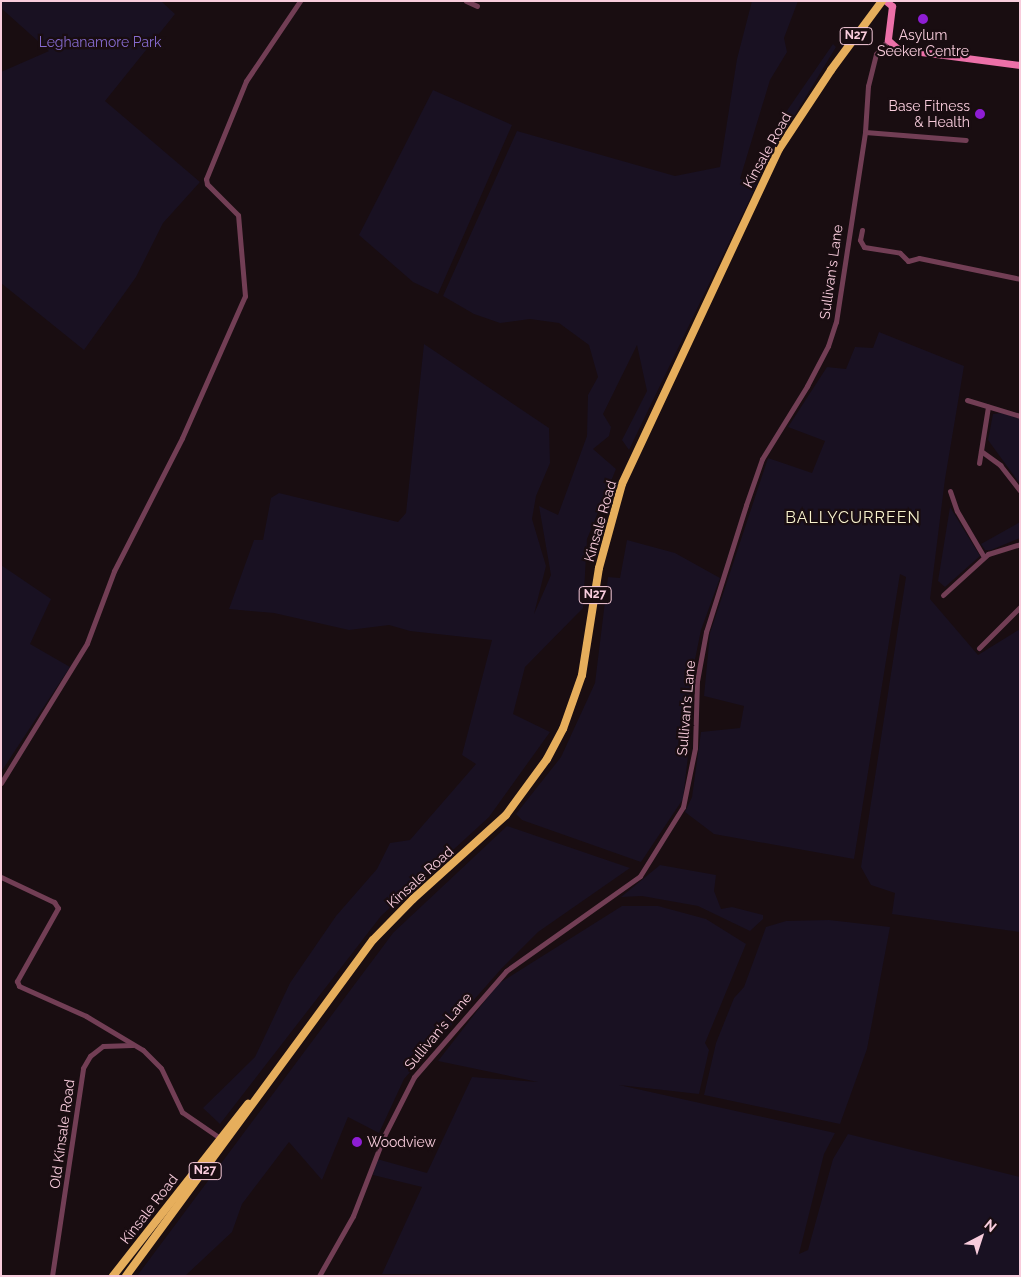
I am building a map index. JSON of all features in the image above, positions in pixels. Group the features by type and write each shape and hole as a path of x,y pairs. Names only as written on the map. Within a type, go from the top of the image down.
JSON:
{"highway":[{"name":"Kinsale Road","path":"126,1276 228,1141 281,1064 373,940 413,899 506,815 547,758 563,729 582,675 599,568 622,484 779,149 831,70 882,1"},
{"name":"Kinsale Road","path":"113,1276 220,1138 281,1064"}],"main road":[{"path":"886,1 892,6 888,40 898,49 940,57 1020,64"}],"street":[{"path":"1,783 87,643 114,571 182,438 245,296 238,215 206,184 206,179 246,81 300,1"},
{"path":"466,1 476,6"},
{"name":"Sullivan's Lane","path":"320,1276 353,1216 384,1136 414,1077 506,971 640,876 683,807 695,748 697,681 706,632 762,459 808,386 828,346 836,322 865,132 864,113 876,54 888,40"},
{"path":"865,132 966,140"},
{"path":"862,230 860,240 864,247 900,253 908,262 918,258 1020,279"},
{"path":"968,400 1020,416"},
{"path":"979,463 988,407"},
{"path":"981,451 1000,465 1020,491"},
{"path":"950,491 957,511 984,557"},
{"path":"943,595 984,557 1020,544"},
{"path":"979,648 1020,607"},
{"path":"1,877 56,905"},
{"path":"56,905 63,900"},
{"path":"56,905 56,914 17,981 19,986 86,1016 135,1045 158,1064 182,1112 220,1138"},
{"name":"Old Kinsale Road","path":"52,1276 84,1067 90,1056 103,1046 135,1045"}],"green space":[{"name":"Leghanamore Park","path":"1,1 161,1 175,14 105,101 200,182 163,223 136,277 84,350 1,283 1,72 49,51 1,8"},
{"path":"752,1 798,1 784,38 787,52 770,80 740,179 751,180 786,112 833,44 836,47 773,151 629,450 622,440 647,391 637,345 603,414 611,427 609,436 593,449 616,469 587,539 583,608 525,667 513,714 550,732 489,817 381,916 220,1124 203,1108 255,1057 290,983 336,916 377,869 390,843 410,840 476,764 462,755 492,640 410,631 389,625 349,630 274,613 229,609 254,540 263,540 271,498 279,493 398,522 406,513 424,344 549,428 550,463 536,496 532,519 546,566 534,614 551,575 539,506 558,515 587,436 588,395 598,377 589,345 559,323 530,319 500,323 474,314 443,296 517,131 675,176 720,167 737,59"},
{"path":"433,90 512,125 438,294 413,282 359,235"},
{"path":"879,332 964,366 945,479 930,599 978,655 1020,629 1020,932 892,914 895,893 871,885 861,867 906,577 900,574 854,859 714,834 685,812 692,797 701,732 740,728 744,706 704,696 710,633 768,458 812,473 825,441 788,427 827,367 846,369 855,347 873,348"},
{"path":"1002,413 1020,418 1020,484 988,440 993,414"},
{"path":"950,507 980,556 945,587 938,581"},
{"path":"1020,522 1020,538 991,550 985,550 981,544"},
{"path":"627,540 675,553 720,578 701,630 690,684 690,739 683,799 641,862 522,820 516,814 561,757 595,683 608,577 620,578"},
{"path":"1,565 51,599 30,644 70,667 1,772"},
{"path":"507,826 630,868 538,932 502,968 404,1079 379,1133 348,1117 322,1180 289,1142 242,1204 232,1232 185,1276 137,1276 393,933"},
{"path":"660,865 716,875 714,891 721,909 732,907 763,915 763,919 750,931 698,906 642,896 621,897"},
{"path":"622,906 658,906 706,919 746,944 705,1043 709,1050 699,1094 619,1085 835,1133 824,1154 799,1254 808,1250 833,1159 848,1134 1020,1177 1020,1276 382,1274 422,1187 373,1175 377,1159 427,1173 472,1077 538,1082 438,1061 498,984"},
{"path":"829,920 890,927 867,1049 840,1124 704,1095 716,1043 734,998 744,987 766,927 786,921"}],"place":[{"name":"Asylum Seeker Centre","path":"923,19"},
{"name":"Base Fitness & Health","path":"980,114"},
{"name":"Woodview","path":"357,1142"}],"district":[{"name":"BALLYCURREEN","path":"853,518"}]}
